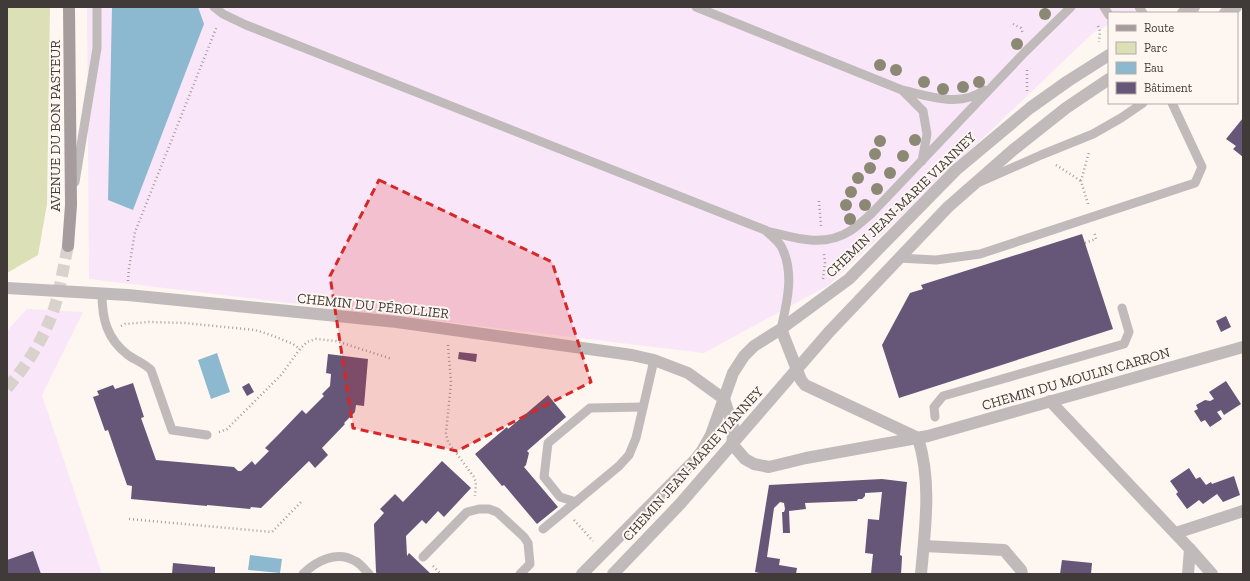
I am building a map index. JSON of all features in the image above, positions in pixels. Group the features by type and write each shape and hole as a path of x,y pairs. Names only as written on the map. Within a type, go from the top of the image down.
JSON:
{"main road":[{"name":"AVENUE DU BON PASTEUR","path":"68,246 71,205 69,7"}],"street":[{"path":"1185,12 1194,7"},
{"path":"1227,12 1236,7"},
{"name":"CHEMIN JEAN-MARIE VIANNEY","path":"582,574 695,460 702,451 711,435 733,373 744,356 754,346 781,329 849,279 956,170 1030,108 1068,81 1108,56"},
{"name":"CHEMIN JEAN-MARIE VIANNEY","path":"613,574 680,504 829,332 948,207 1013,150 1066,108 1108,80"},
{"name":"CHEMIN DU PÉROLLIER","path":"7,288 128,295 397,322 632,355 654,360 688,374 724,399"},
{"path":"781,329 801,380 805,385 918,438 923,455 927,507 921,574"},
{"name":"CHEMIN DU MOULIN CARRON","path":"732,444 746,459 754,464 769,467 806,458 918,438 1243,347"},
{"path":"724,399 734,429 732,444"},
{"path":"1050,402 1176,533 1212,574"},
{"path":"1176,533 1243,511"},
{"path":"924,546 1004,550 1021,570 1022,574"},
{"path":"1188,574 1190,549"}],"lane":[{"path":"71,205 97,48 97,7"},
{"path":"214,7 246,25 765,230 803,240 822,240 833,238 850,231 872,213 1000,79 1071,8"},
{"path":"696,7 902,90 938,98 965,99 977,95 1000,79"},
{"path":"902,90 923,111 927,134 922,161"},
{"path":"973,185 1041,155 1094,134 1142,104"},
{"path":"898,258 936,260 980,254 1195,183 1202,167 1172,104"},
{"path":"765,230 780,245 789,276 788,291 781,329"},
{"path":"102,294 102,312 108,331 114,342 122,350 151,370 172,430 207,435"},
{"path":"935,417 934,406 943,396 1124,344 1129,332 1122,308"},
{"path":"543,529 619,466 629,455 636,438 654,360"},
{"path":"576,502 560,497 544,477 548,443 590,408 643,407"},
{"path":"423,556 467,512 479,509 489,509 497,512 524,537 528,543 530,564 520,574"},
{"path":"303,574 310,567 319,562 336,557 346,557 356,561 369,574"}],"path":[{"path":"1095,20 1100,31 1099,43"},
{"path":"128,295 129,268 135,232 218,23"},
{"path":"1013,24 1021,28 1024,41"},
{"path":"1026,64 1027,91 1030,95"},
{"path":"1085,243 1096,239 1081,181 1094,134"},
{"path":"1041,155 1081,181"},
{"path":"819,201 821,229"},
{"path":"823,281 825,263 824,251"},
{"path":"108,331 125,324 149,322 185,323 255,330 293,344 300,349"},
{"path":"446,329 450,383 446,432 451,448 471,471 476,482 475,496 467,512"},
{"path":"207,435 227,429 281,375 307,342 316,339 336,341 392,359"},
{"path":"129,519 272,532 301,502"},
{"path":"566,510 603,552"}],"highlighted area":[{"path":"379,180 552,262 591,382 457,451 353,428 330,276"}],"shaded area":[{"path":"87,7 1148,7 1137,12 1108,12 1108,25 1094,32 829,285 704,353 89,279"},
{"path":"27,309 83,312 42,395 102,574 7,574 7,331"}],"green space":[{"path":"7,7 50,7 47,204 38,255 7,273 8,13"}],"water":[{"path":"112,7 198,7 204,24 133,210 108,200"},
{"path":"217,353 230,392 211,399 198,360"},
{"path":"250,555 282,559 280,573 248,570"}],"building":[{"path":"1243,118 1243,157 1233,149 1236,146 1226,139"},
{"path":"1082,234 1113,329 899,398 882,345 910,293 923,289 921,285"},
{"path":"1226,316 1231,327 1221,332 1216,321"},
{"path":"459,352 477,354 476,362 458,359"},
{"path":"328,354 368,359 364,406 356,405 355,412 322,448 328,455 315,468 309,461 261,508 251,507 250,509 131,499 132,486 127,485 108,430 105,431 93,397 99,395 97,391 113,385 115,389 133,383 144,417 141,418 156,460 234,467 238,471 241,471 252,461 255,465 269,451 265,448 302,410 306,414 324,396 322,394 330,386 331,374 326,373"},
{"path":"1226,381 1241,404 1224,415 1221,410 1217,412 1222,419 1210,427 1205,420 1201,422 1194,411 1198,409 1196,405 1205,400 1210,401 1214,399 1209,392"},
{"path":"249,383 254,392 247,396 242,387"},
{"path":"548,395 566,417 527,451 529,453 526,465 524,467 558,507 537,524 475,454 507,427 508,429"},
{"path":"442,461 471,488 444,517 438,511 426,524 422,520 406,536 407,556 409,553 431,574 377,574 374,524 384,513 380,509 395,494 403,502"},
{"path":"1189,468 1196,479 1200,477 1206,485 1211,482 1212,484 1234,476 1240,495 1223,502 1217,494 1203,504 1199,500 1187,509 1176,494 1178,492 1170,481"},
{"path":"882,479 907,482 900,555 902,556 901,574 871,574 873,554 865,553 868,519 879,520 882,492 865,493 865,496 862,499 858,499 857,501 805,503 806,509 789,511 790,533 783,533 782,512 784,512 785,509 784,503 780,502 774,508 767,557 780,559 779,565 797,568 796,574 764,574 755,572 769,485"},
{"path":"33,551 41,574 7,574 7,560"},
{"path":"1062,560 1092,563 1091,574 1060,574"},
{"path":"173,563 215,567 215,574 172,574"}],"tunnel":[{"path":"7,388 34,352 49,322 58,296 68,246"}]}
